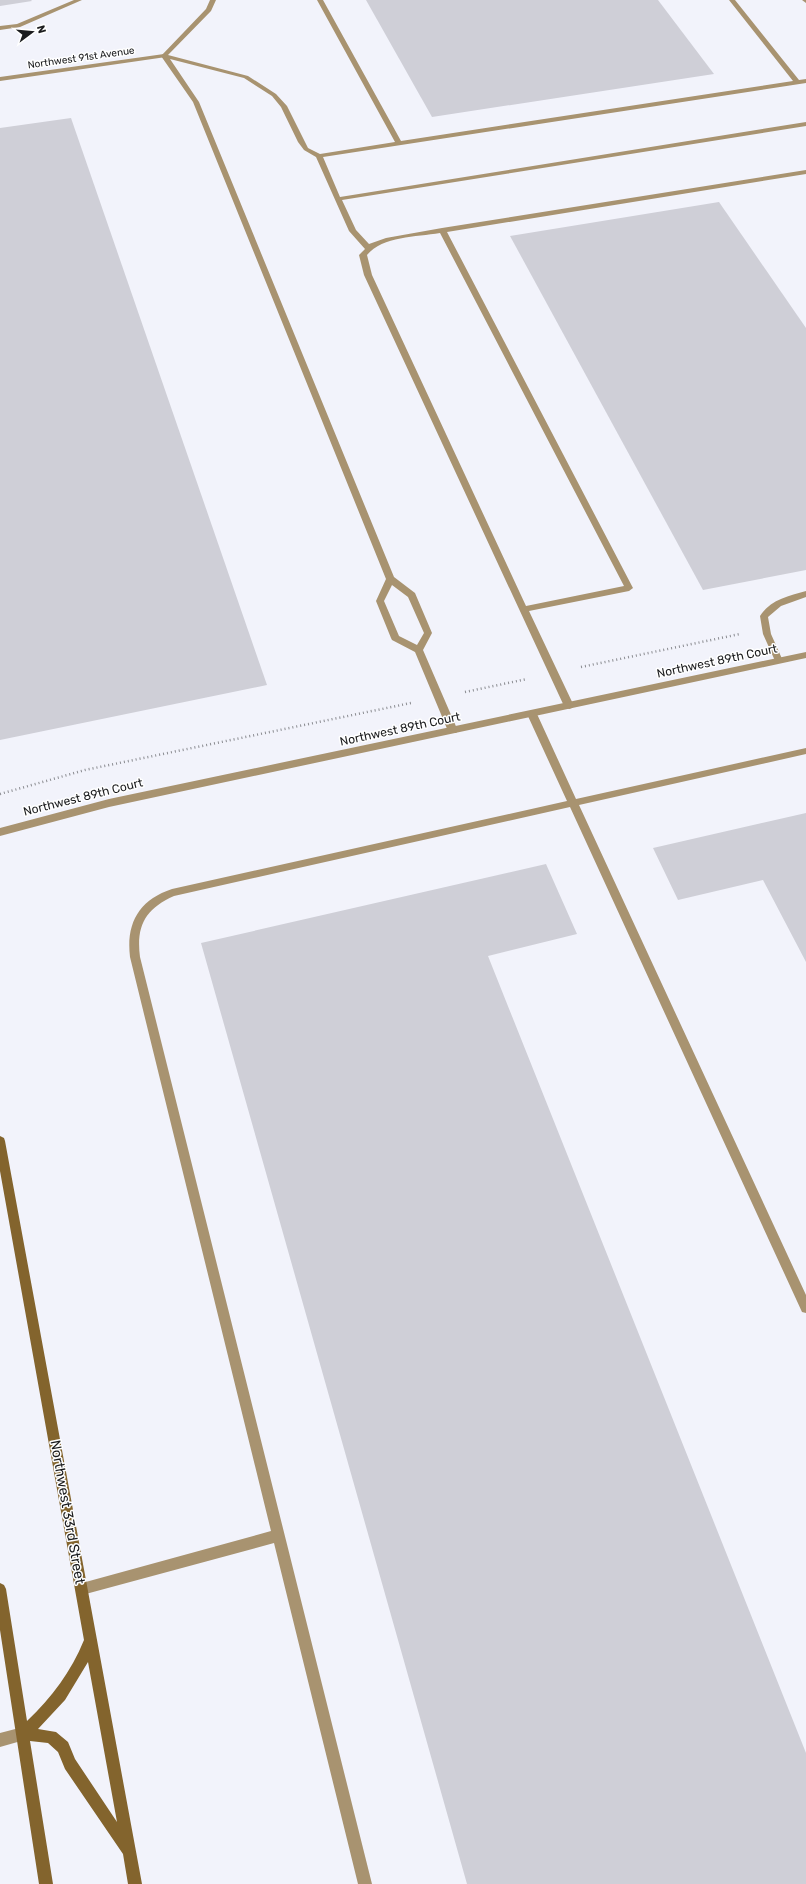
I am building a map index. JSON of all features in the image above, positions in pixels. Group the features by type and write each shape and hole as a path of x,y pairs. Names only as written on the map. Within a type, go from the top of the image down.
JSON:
{"street":[{"path":"0,28 18,26 79,0"},
{"path":"164,56 209,10 213,0"},
{"path":"320,0 399,144"},
{"path":"732,0 797,82"},
{"path":"164,56 246,77 260,85 274,95 284,106 301,142 306,149 319,156 806,81"},
{"path":"164,56 196,102 390,579 412,595 428,633 419,650"},
{"name":"Northwest 91st Avenue","path":"0,79 164,56"},
{"path":"338,199 806,124"},
{"path":"319,156 353,231 368,248"},
{"path":"569,706 368,275 363,258 368,248 386,240 806,172"},
{"path":"442,230 629,588 524,609"},
{"path":"390,579 380,601 395,638 419,650 453,731"},
{"path":"779,661 768,634 764,616 770,608 779,602 806,594"},
{"name":"Northwest 89th Court","path":"0,832 109,803 806,655"},
{"path":"532,714 806,1308"},
{"path":"365,1884 277,1536 132,946 133,933 145,910 153,901 172,893 806,751"},
{"name":"Northwest 33rd Street","path":"0,1141 135,1884"},
{"path":"82,1589 277,1536"},
{"path":"0,1589 46,1884"},
{"path":"23,1734 49,1709 65,1690 81,1663 91,1640"},
{"path":"0,1740 23,1734 51,1737 63,1747 70,1764 129,1852"}],"path":[{"path":"577,668 744,633"},
{"path":"494,686 530,678"},
{"path":"0,794 85,770 363,714"}],"building":[{"path":"0,0 31,0 32,1 0,6"},
{"path":"366,0 658,0 714,74 432,117"},
{"path":"71,118 267,685 0,740 0,128"},
{"path":"719,202 806,328 806,570 703,590 510,236"},
{"path":"806,813 806,962 763,880 678,900 653,848"},
{"path":"546,864 577,934 488,956 806,1753 806,1884 467,1884 201,943"}]}
